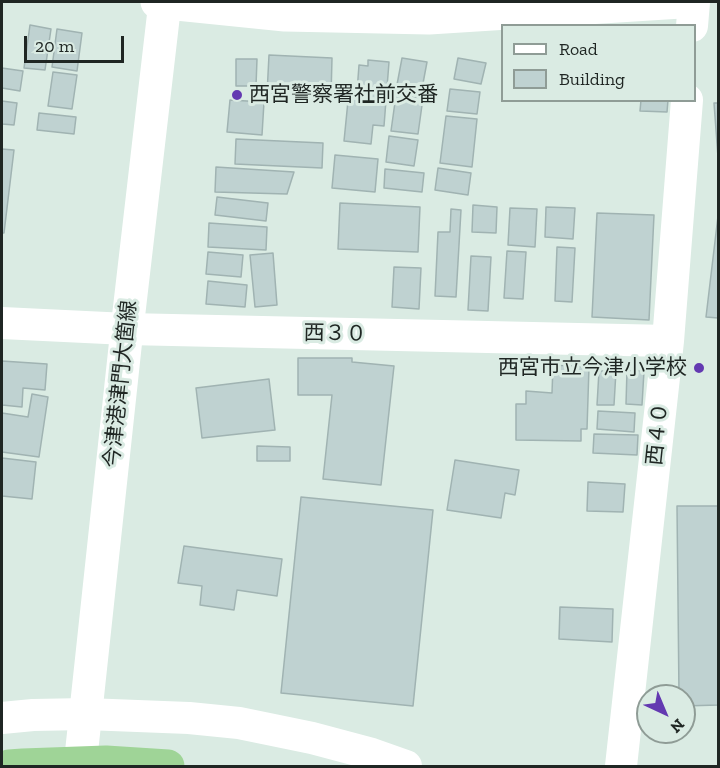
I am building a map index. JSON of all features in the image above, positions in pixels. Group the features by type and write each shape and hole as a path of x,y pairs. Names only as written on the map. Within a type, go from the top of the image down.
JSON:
{"highway":[{"path":"16,766 168,766"}],"main road":[{"path":"162,2 285,15 429,18 681,2"},
{"name":"今津港津門大箇線","path":"102,765 86,714 162,2"}],"street":[{"path":"692,24 694,2"},
{"name":"西４０","path":"621,766 668,341 687,102"},
{"name":"西３０","path":"2,323 127,329 668,341"},
{"path":"2,718 86,714 189,718 239,723 352,748 406,766"}],"building":[{"path":"30,25 51,29 45,70 24,68"},
{"path":"57,29 82,33 77,71 52,67"},
{"path":"269,55 332,58 331,97 267,94"},
{"path":"402,58 427,62 421,94 396,90"},
{"path":"458,58 486,63 481,84 454,79"},
{"path":"236,59 257,59 256,86 236,86"},
{"path":"368,60 389,62 384,126 373,125 371,144 344,141 349,91 357,92 359,65 368,66"},
{"path":"2,68 23,71 20,91 2,88"},
{"path":"53,72 77,75 72,109 48,106"},
{"path":"450,89 480,92 477,114 447,111"},
{"path":"396,95 423,98 418,134 391,131"},
{"path":"230,100 264,102 262,135 227,132"},
{"path":"2,101 17,103 14,125 2,124"},
{"path":"641,102 668,102 667,112 640,111"},
{"path":"714,103 718,103 718,157"},
{"path":"39,113 76,117 74,134 37,130"},
{"path":"446,116 477,119 472,167 440,163"},
{"path":"389,136 418,140 414,166 386,162"},
{"path":"236,139 323,143 322,168 235,164"},
{"path":"2,149 14,150 4,233 2,233"},
{"path":"335,155 378,159 375,192 332,188"},
{"path":"216,167 294,172 287,194 215,192"},
{"path":"438,168 471,173 468,195 435,190"},
{"path":"385,169 424,173 422,192 384,188"},
{"path":"217,197 268,203 266,221 215,215"},
{"path":"340,203 420,207 418,252 338,249"},
{"path":"473,205 497,207 496,233 472,232"},
{"path":"546,207 575,208 573,239 545,237"},
{"path":"510,208 537,209 535,247 508,245"},
{"path":"451,209 461,210 456,297 435,296 438,232 450,232"},
{"path":"597,213 654,215 649,320 592,317"},
{"path":"718,216 718,318 706,317"},
{"path":"209,223 267,227 266,250 208,247"},
{"path":"557,247 575,248 572,302 555,301"},
{"path":"507,251 526,252 523,299 504,298"},
{"path":"208,252 243,255 241,277 206,274"},
{"path":"273,253 277,305 255,307 250,255"},
{"path":"471,256 491,257 488,311 468,310"},
{"path":"394,267 421,268 419,309 392,307"},
{"path":"208,281 247,285 245,307 206,304"},
{"path":"298,358 352,358 352,362 394,366 381,485 323,479 332,395 298,395"},
{"path":"2,361 47,364 45,390 23,388 22,407 2,405"},
{"path":"553,365 589,367 587,429 581,429 581,441 516,440 516,404 526,404 526,391 552,393"},
{"path":"627,370 644,371 642,405 626,404"},
{"path":"599,371 616,371 614,405 597,405"},
{"path":"269,379 275,430 202,438 196,388"},
{"path":"32,394 48,397 39,457 2,452 2,413 28,417"},
{"path":"598,411 635,413 634,432 597,429"},
{"path":"594,434 638,435 637,455 593,453"},
{"path":"257,446 290,447 290,461 257,461"},
{"path":"2,458 36,462 32,499 2,496"},
{"path":"455,460 519,470 515,495 505,493 501,518 447,510"},
{"path":"588,482 625,484 623,512 587,511"},
{"path":"301,497 433,510 413,706 281,693"},
{"path":"677,506 718,506 718,705 696,706 696,684 679,684"},
{"path":"184,546 282,559 277,596 237,590 234,610 200,605 202,586 178,583"},
{"path":"560,607 613,609 612,642 559,639"}],"place":[{"name":"西宮警察署社前交番","path":"237,95"},
{"name":"西宮市立今津小学校","path":"699,368"}]}
